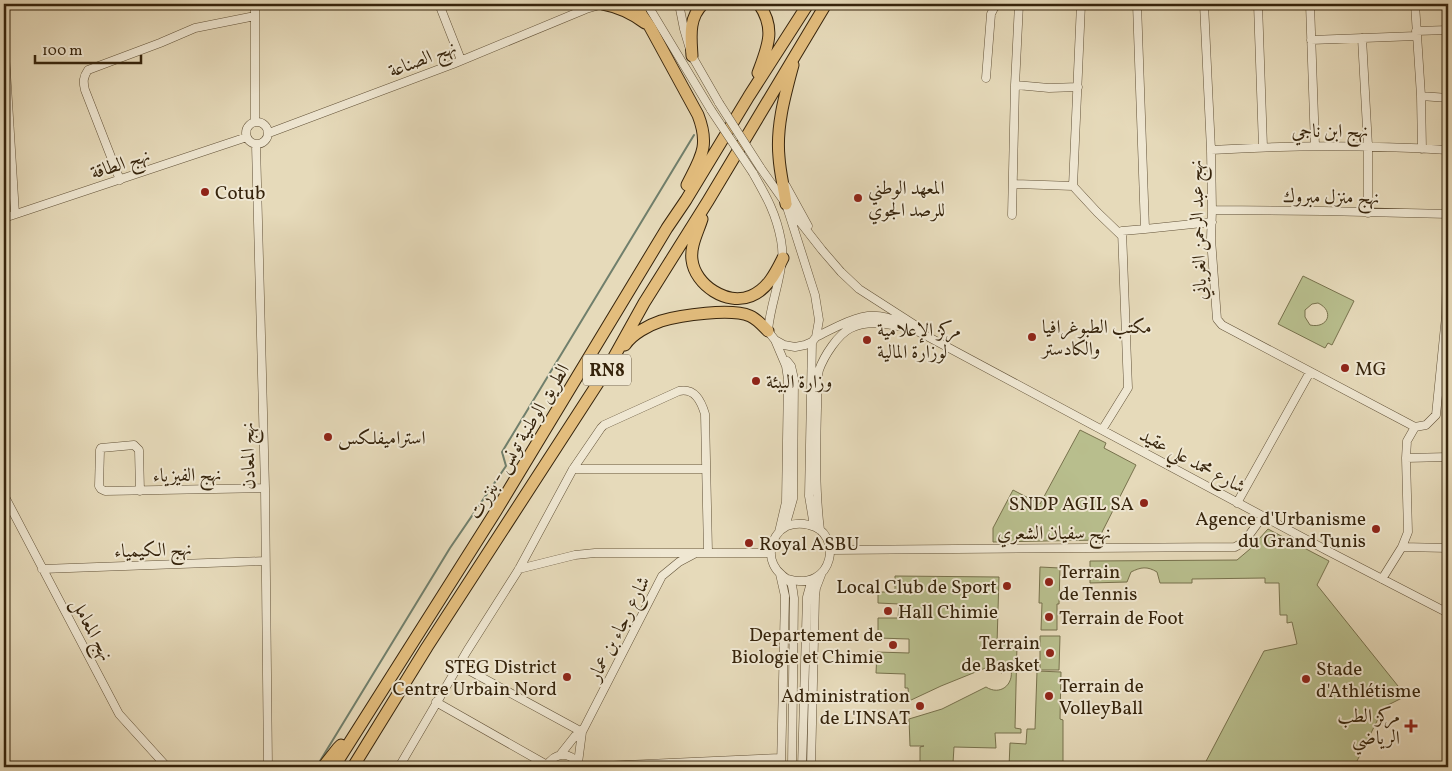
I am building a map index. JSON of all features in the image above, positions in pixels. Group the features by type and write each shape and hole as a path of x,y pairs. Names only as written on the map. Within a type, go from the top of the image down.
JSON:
{"highway":[{"path":"603,4 617,7 635,15 650,27"},
{"path":"639,4 641,14 698,115 703,128 704,144 701,157 667,228"},
{"path":"692,56 694,16 703,4"},
{"path":"749,96 763,61 770,33 766,14 759,4"},
{"name":"الطريق الوطنية تونس - بنزرت","path":"334,767 509,490 667,228 808,4"},
{"name":"الطريق الوطنية تونس - بنزرت","path":"353,767 427,647 609,366 644,303 708,201 826,4"},
{"path":"786,204 779,158 781,114 796,54"},
{"path":"708,201 693,246 692,261 697,273 707,287 727,297 751,296 769,282 783,258"},
{"path":"609,366 618,357 628,341 640,332 651,325 678,317 736,313 757,320 768,331"},
{"name":"RN8","path":"362,767 368,756 376,730"},
{"path":"323,767 338,748 351,739"}],"street":[{"path":"255,4 255,122"},
{"path":"439,4 461,60"},
{"name":"نهج الصناعة","path":"269,133 461,60 596,4"},
{"name":"نهج الصناعة","path":"586,9 603,4"},
{"path":"647,4 711,110 753,173 773,209 783,258 769,317 768,331 784,346 795,347 805,345 850,320 860,317 880,316 898,321 908,328"},
{"path":"679,4 692,56 718,103 786,204 841,272 859,289 915,325 923,334"},
{"path":"986,78 991,14 998,4"},
{"path":"1012,215 1019,4"},
{"path":"1081,4 1073,186 1096,212 1122,236"},
{"path":"1137,4 1145,230"},
{"name":"نهج عبد الرحمن الغرياني","path":"1204,4 1211,150 1211,239 1217,319 1222,325 1415,427"},
{"path":"1258,4 1263,147"},
{"path":"1310,4 1314,146"},
{"path":"1415,4 1421,96 1422,149"},
{"path":"120,180 86,90 84,75 88,70 195,28 255,16"},
{"path":"1311,40 1362,38 1448,30"},
{"path":"4,38 15,214"},
{"path":"1362,38 1368,146 1368,213"},
{"path":"1015,85 1049,88 1078,87"},
{"path":"1421,96 1448,98"},
{"path":"259,122 266,125 269,133 266,141 256,145 249,141 246,132 250,124 259,122"},
{"name":"نهج الطاقة","path":"4,218 247,138"},
{"name":"نهج المعادن","path":"256,145 268,767"},
{"name":"نهج ابن ناجي","path":"1211,150 1314,146 1368,146 1448,150"},
{"path":"782,180 822,250"},
{"path":"1013,184 1073,186"},
{"path":"786,204 815,295 818,320 814,340 808,496 817,528 827,539 830,550 829,562 818,581 815,596 811,767"},
{"name":"نهج منزل مبروك","path":"1212,210 1448,214"},
{"path":"1382,579 1402,547 1408,532 1407,441 1415,427 1426,425 1436,415 1446,316 1448,214"},
{"path":"1102,430 1128,388 1122,231 1212,222"},
{"path":"817,528 818,375 829,350 835,341 849,328 863,324 879,323 908,328 923,334"},
{"name":"شارع محمد علي عقيد","path":"923,334 1448,613"},
{"path":"776,340 788,379 786,502 782,529 773,542 771,553 773,565 788,580 793,589 794,598 792,767"},
{"path":"1238,502 1310,372"},
{"path":"399,767 458,665 519,569 573,469 604,425 679,391 685,390 697,396 701,402 704,414 708,552"},
{"name":"نهج الفيزياء","path":"140,491 139,450 137,446 101,448 99,486 105,491 140,491 264,488"},
{"path":"1406,458 1448,457"},
{"path":"573,469 706,469"},
{"name":"نهج المعامل","path":"4,495 120,714 167,767"},
{"name":"نهج سفيان الشعري","path":"830,550 1235,547 1244,542 1263,516"},
{"path":"782,529 800,523 817,528"},
{"path":"1402,547 1448,548"},
{"name":"شارع رجاء بن عمار","path":"580,766 582,732 662,576 678,562 696,552"},
{"path":"519,569 575,555 595,553 771,553"},
{"name":"نهج الكيمياء","path":"42,569 265,561"},
{"path":"802,767 807,598 810,586 822,573"},
{"path":"780,574 785,596 781,767"},
{"path":"788,580 806,582 815,579"},
{"path":"458,665 582,732"},
{"path":"436,702 547,766"},
{"name":"شارع رجاء بن عمار","path":"547,766 550,760 560,755 575,736 582,732"},
{"path":"560,755 567,755 573,758 580,766 680,765 780,758"}],"green space":[{"path":"1303,276 1354,301 1332,345 1328,343 1325,348 1278,324","holes":["1318,303 1323,306 1328,315 1325,322 1316,326 1310,325 1305,317 1305,310 1312,304"]},
{"path":"1080,430 1106,443 1104,448 1136,465 1098,540 993,542 993,528 1013,490 1040,504"},
{"path":"1268,529 1329,561 1317,585 1406,696 1384,707 1354,767 1203,767 1264,651 1297,644 1292,622 1287,623 1287,615 1280,615 1279,583 1265,583 1265,578 1192,579 1192,583 1160,583 1157,572 1144,568 1131,572 1127,582 1090,583 1090,561 1237,560"},
{"name":"Terrain de Tennis","path":"1040,567 1060,568 1057,630 1041,630 1042,603 1039,603"},
{"path":"895,576 999,577 997,644 1017,645 1015,728 1021,729 1021,733 995,733 996,748 954,747 953,763 959,767 920,767 920,747 924,746 910,746 909,719 942,709 986,687 996,690 1001,689 1010,680 1011,669 1001,673 993,665 909,701 908,688 905,688 905,674 876,673 877,652 909,653 909,639 878,638 878,618 898,618 899,604 878,603 878,592 895,592"},
{"name":"Terrain de Basket","path":"1040,636 1060,636 1059,670 1040,670"},
{"path":"1037,671 1061,672 1060,719 1063,720 1063,767 1009,767 1010,743 1026,744 1027,729 1035,729"}],"waterway":[{"path":"320,761 450,548 506,466 502,452 694,135"}],"place":[{"name":"Cotub","path":"205,192"},
{"name":"المعهد الوطني للرصد الجوي","path":"858,198"},
{"name":"مكتب الطبوغرافيا والكادستر","path":"1032,337"},
{"name":"مركز الإعلامية لوزارة المالية","path":"867,340"},
{"name":"MG","path":"1345,368"},
{"name":"وزارة البيئة","path":"756,381"},
{"name":"استراميفلكس","path":"328,437"},
{"name":"SNDP AGIL SA","path":"1144,503"},
{"name":"Agence d'Urbanisme du Grand Tunis","path":"1376,529"},
{"name":"Royal ASBU","path":"749,543"},
{"name":"Terrain de Tennis","path":"1049,582"},
{"name":"Local Club de Sport","path":"1007,586"},
{"name":"Hall Chimie","path":"888,611"},
{"name":"Terrain de Foot","path":"1049,617"},
{"name":"Departement de Biologie et Chimie","path":"893,645"},
{"name":"Terrain de Basket","path":"1050,653"},
{"name":"STEG District Centre Urbain Nord","path":"567,677"},
{"name":"Stade d'Athlétisme","path":"1306,679"},
{"name":"Terrain de VolleyBall","path":"1049,696"},
{"name":"Administration de L'INSAT","path":"920,706"},
{"name":"مركز الطب الرياضي","path":"1411,726"}]}
